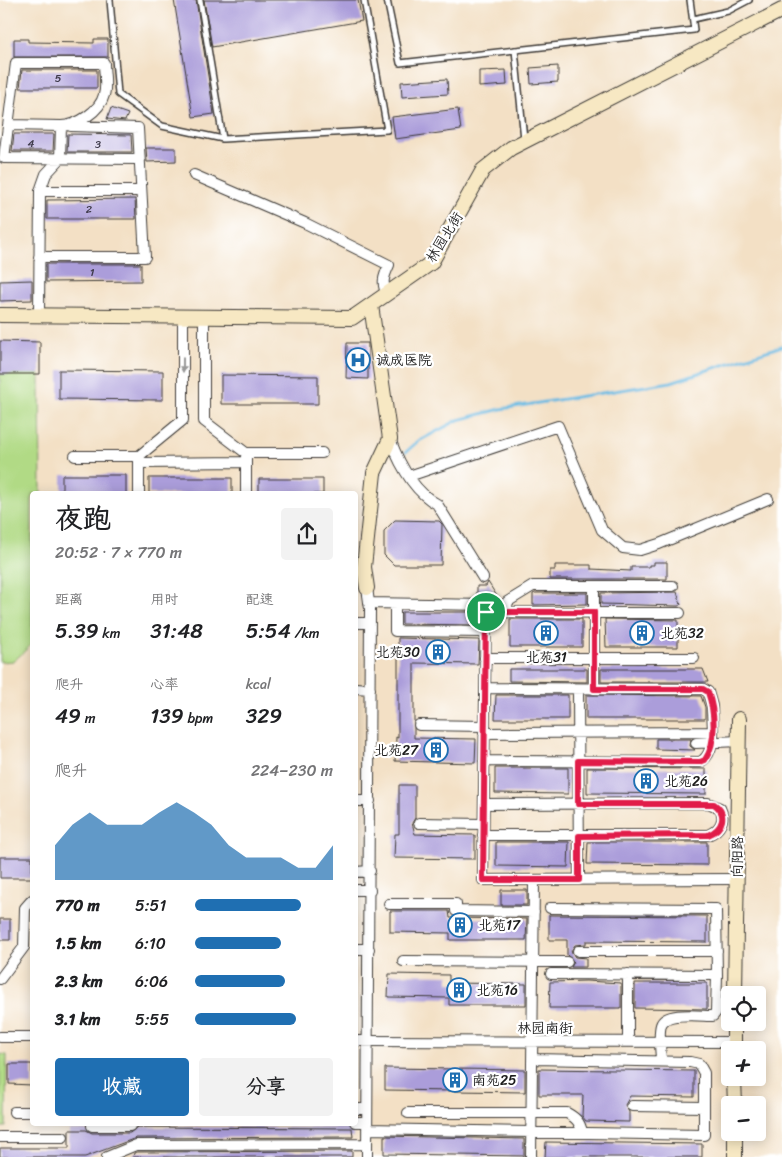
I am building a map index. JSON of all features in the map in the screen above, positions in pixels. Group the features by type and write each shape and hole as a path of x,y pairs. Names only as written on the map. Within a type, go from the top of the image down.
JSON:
{"street":[{"name":"林园北街","path":"0,315 352,318 431,263 483,170 511,148 782,10"},
{"path":"64,126 90,114 102,100 105,93 104,63 16,63 4,158 139,159"},
{"path":"8,125 138,128 145,257 39,257"},
{"path":"39,315 40,192 46,174 60,159 64,126"},
{"path":"194,175 305,223 389,265 383,278 387,294"},
{"path":"40,192 141,191"},
{"path":"371,305 390,439 395,453 426,499 437,504 483,578"},
{"path":"139,491 139,460 184,420 184,316"},
{"path":"204,317 204,421 246,458 246,491"},
{"path":"409,476 558,426 602,530 623,548 640,550 659,544 768,499"},
{"path":"367,1157 370,623 364,567 374,473 390,439"},
{"path":"75,456 139,460 246,458 322,453"},
{"path":"507,612 507,602 533,586 672,586"},
{"path":"594,586 594,689"},
{"path":"369,603 486,605 483,880 737,879"},
{"path":"395,604 395,631 486,632"},
{"path":"486,612 680,613"},
{"path":"358,623 370,623"},
{"path":"485,658 694,658"},
{"path":"358,688 370,689"},
{"path":"484,761 700,762 708,756 713,737 712,706 708,692 703,689 485,688"},
{"path":"578,689 579,880"},
{"name":"向阳路","path":"735,986 739,719"},
{"path":"419,725 713,737 739,741"},
{"path":"696,742 713,737"},
{"path":"358,801 370,801"},
{"path":"483,835 708,835 720,826 723,817 720,808 708,803 484,804"},
{"path":"723,817 738,817"},
{"path":"419,823 483,824"},
{"path":"358,872 370,871"},
{"path":"531,1157 534,881"},
{"path":"358,890 370,890"},
{"path":"0,979 24,947 25,908 30,902"},
{"path":"389,904 456,904 456,911 534,912"},
{"path":"550,908 716,909 716,1012 713,1016 673,1016 666,1018 661,1025 660,1061"},
{"path":"358,949 369,949"},
{"path":"578,951 717,951"},
{"path":"403,961 567,962"},
{"path":"552,974 717,975"},
{"path":"628,974 628,1041"},
{"path":"0,1037 30,1037"},
{"name":"林园南街","path":"358,1041 628,1041 721,1045"},
{"path":"358,1123 367,1126 704,1134 704,1073 699,1064 660,1061 533,1059"},
{"path":"632,1106 704,1108"},
{"path":"358,1109 367,1109"},
{"path":"14,1112 30,1112"},
{"path":"408,1113 582,1115"},
{"path":"567,1114 575,1118 582,1132"},
{"path":"92,1126 130,1126"},
{"path":"0,1137 63,1137"},
{"path":"735,1141 735,1157"},
{"path":"107,1157 136,1145 367,1144"}],"lane":[{"path":"110,0 118,94 162,126 222,139 387,130 364,0"},
{"path":"200,0 222,139"},
{"path":"387,0 400,63 694,30 690,0"},
{"path":"693,18 728,11 749,0"},
{"path":"515,50 524,141"}],"shaded area":[{"name":"诚成医院","path":"345,341 370,342 370,380 345,379"}],"green space":[{"path":"0,374 40,374 41,491 30,491 30,646 14,661 0,662"},
{"path":"0,1054 7,1055 6,1127 0,1127"}],"building":[{"path":"174,0 196,0 214,114 193,117"},
{"path":"204,0 358,0 362,21 212,47"},
{"path":"14,39 28,39 28,42 94,43 94,39 108,39 108,57 14,57"},
{"path":"558,66 558,82 531,84 530,68"},
{"path":"22,70 97,70 97,88 20,88"},
{"path":"506,70 507,85 479,87 479,71"},
{"path":"447,79 448,94 402,97 401,82"},
{"path":"111,108 128,114 125,121 107,119"},
{"path":"458,109 461,130 395,139 392,117"},
{"path":"14,134 54,134 53,151 12,151"},
{"path":"68,134 131,135 132,152 67,152"},
{"path":"146,148 176,148 176,161 147,162"},
{"path":"135,199 136,219 47,219 47,200"},
{"path":"46,264 141,264 141,281 46,282"},
{"path":"32,280 32,300 0,301 0,281"},
{"path":"0,341 40,342 40,374 0,374"},
{"name":"诚成医院","path":"347,343 368,343 368,379 346,378"},
{"path":"59,370 163,371 163,400 59,399"},
{"path":"221,375 318,376 318,404 221,404"},
{"path":"62,475 126,475 126,491 62,491"},
{"path":"149,478 232,478 232,491 149,491"},
{"path":"259,479 323,479 323,491 259,491"},
{"path":"395,520 439,521 442,524 441,565 394,565 384,555 384,531"},
{"path":"654,562 667,562 667,579 550,579 550,570 555,570 555,565 591,565 591,569 631,571 631,567 649,567 649,565 654,565"},
{"path":"488,582 498,598 498,604 493,603 486,596 477,596 477,586 486,586"},
{"path":"677,592 681,605 678,606 601,604 601,593"},
{"path":"587,593 587,604 533,605 533,594"},
{"path":"402,612 475,612 475,625 402,624"},
{"name":"北苑31","path":"510,619 582,619 582,647 510,647"},
{"name":"北苑32","path":"605,619 678,620 678,647 606,647"},
{"path":"398,638 479,640 478,664 414,663 414,738 476,739 475,763 395,761 396,737 398,738"},
{"path":"509,669 587,669 587,682 509,681"},
{"path":"601,669 703,669 708,682 601,682"},
{"path":"496,695 568,695 568,719 495,719"},
{"path":"586,695 701,696 705,707 705,719 586,719"},
{"path":"656,739 691,739 690,746 695,750 656,749"},
{"path":"495,768 568,768 568,794 495,793"},
{"name":"北苑26","path":"587,768 706,769 706,794 587,793"},
{"path":"399,785 415,785 415,818 412,823 415,834 475,835 475,859 394,858 395,834 399,834"},
{"path":"496,842 569,842 568,867 496,866"},
{"path":"588,842 707,842 707,865 587,864"},
{"path":"0,857 30,857 30,878 0,878"},
{"path":"501,890 527,890 527,905 501,905"},
{"name":"北苑17","path":"390,911 449,911 450,918 527,919 526,940 450,940 450,933 390,932"},
{"path":"549,915 707,916 707,942 586,941 586,944 575,945 571,951 575,957 586,958 586,967 571,967 574,962 567,955 567,940 549,940"},
{"path":"0,919 10,919 10,940 0,940"},
{"name":"北苑16","path":"389,974 449,975 449,983 526,984 526,1005 449,1005 449,998 388,997"},
{"path":"586,981 621,983 621,1008 549,1008 550,982"},
{"path":"635,983 707,983 707,1009 635,1008"},
{"path":"9,1064 30,1064 30,1085 9,1084"},
{"name":"南苑25","path":"385,1068 525,1070 525,1092 385,1090"},
{"path":"539,1069 694,1071 694,1097 630,1096 625,1105 629,1112 629,1122 586,1121 582,1116 583,1095 539,1095"},
{"path":"137,1127 352,1128 353,1137 136,1138 85,1157 0,1157 0,1148 69,1148 69,1130 86,1130 92,1133 130,1133"},
{"path":"384,1136 524,1139 524,1156 384,1154"},
{"path":"546,1142 702,1144 702,1157 545,1157"},
{"path":"352,1151 352,1157 133,1157 134,1153 137,1152"}],"waterway":[{"path":"406,452 417,442 458,420 501,409 671,382 782,346"}],"place":[{"name":"诚成医院","path":"358,360"},
{"name":"北苑31","path":"546,633"},
{"name":"北苑32","path":"642,633"},
{"name":"北苑30","path":"438,652"},
{"name":"北苑27","path":"436,750"},
{"name":"北苑26","path":"646,781"},
{"name":"北苑17","path":"460,925"},
{"name":"北苑16","path":"459,990"},
{"name":"南苑25","path":"455,1080"}],"route":[{"path":"486,612 594,612 594,689 703,689 708,692 712,706 713,741 705,760 700,762 578,761 578,804 708,803 720,808 723,817 720,826 708,835 579,836 579,880 483,880 486,612"}]}
